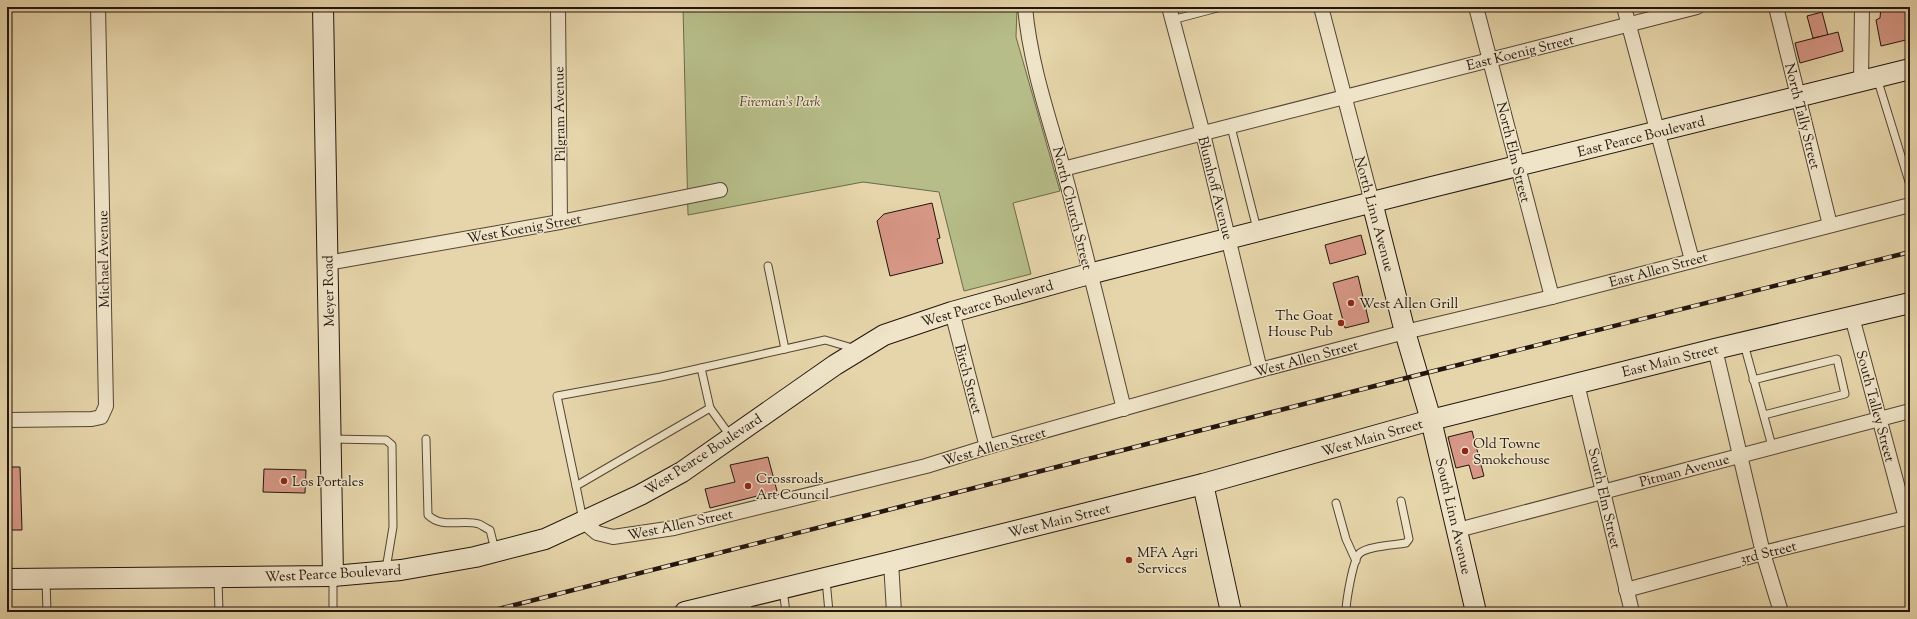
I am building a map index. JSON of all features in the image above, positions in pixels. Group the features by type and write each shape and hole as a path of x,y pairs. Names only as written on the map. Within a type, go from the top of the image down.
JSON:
{"street":[{"name":"Michael Avenue","path":"7,420 92,419 101,417 106,406 98,7"},
{"name":"Meyer Road","path":"323,7 333,576"},
{"name":"Pilgram Avenue","path":"558,7 560,222"},
{"name":"North Church Street","path":"1025,7 1028,38 1034,68 1063,170 1124,409"},
{"name":"North Linn Avenue","path":"1321,7 1405,332 1430,420"},
{"name":"North Elm Street","path":"1476,7 1552,297"},
{"path":"1624,7 1692,260"},
{"name":"East Koenig Street","path":"1344,98 1697,7"},
{"name":"North Tally Street","path":"1776,7 1830,225"},
{"path":"1862,7 1869,80"},
{"name":"Blumhoff Avenue","path":"1170,13 1203,134 1260,370"},
{"name":"East Pearce Boulevard","path":"1372,202 1910,69"},
{"path":"1063,170 1344,98"},
{"name":"West Koenig Street","path":"328,263 560,222 720,190"},
{"name":"West Pearce Boulevard","path":"7,579 333,576 386,572 475,557 545,539 584,522 682,472 834,365 884,335 952,312 1090,274 1372,202"},
{"name":"East Allen Street","path":"1405,332 1552,297 1910,205"},
{"name":"East Main Street","path":"1430,420 1910,302"},
{"name":"Birch Street","path":"952,312 987,447"},
{"name":"South Talley Street","path":"1852,317 1878,419 1908,517"},
{"name":"West Allen Street","path":"584,522 597,533 613,537 674,528 926,466 987,447 1260,370 1405,332"},
{"path":"1715,349 1763,553 1781,612"},
{"name":"South Elm Street","path":"1577,384 1632,612"},
{"name":"Pitman Avenue","path":"1458,530 1772,446 1910,411"},
{"name":"West Main Street","path":"684,612 747,604 783,588 1203,484 1430,420"},
{"name":"South Linn Avenue","path":"1430,420 1458,530 1476,612"},
{"path":"1203,484 1231,612"},
{"name":"3rd Street","path":"1626,590 1763,553 1908,517"},
{"path":"891,562 894,612"}],"lane":[{"path":"1170,13 1221,7"},
{"path":"1869,80 1910,185"},
{"path":"1231,127 1258,232"},
{"path":"768,266 785,349"},
{"path":"584,522 557,396 661,377 825,340 860,350"},
{"path":"1744,342 1772,446"},
{"path":"1753,380 1837,359 1845,394 1764,416"},
{"path":"701,368 710,408 731,437"},
{"path":"576,486 710,408"},
{"path":"331,439 386,440 392,445 393,527 386,572"},
{"path":"426,439 428,515 433,520 446,523 478,524 490,530 496,552"},
{"path":"1346,612 1346,599 1356,561 1360,553 1367,549 1406,543 1409,539 1401,501"},
{"path":"1336,503 1346,539 1356,561"},
{"path":"333,576 333,612"},
{"path":"218,577 219,612"},
{"path":"826,578 829,612"},
{"path":"46,579 47,612"},
{"path":"783,588 786,612"}],"green space":[{"name":"Fireman's Park","path":"683,7 1017,7 1016,37 1060,191 1013,203 1031,274 964,291 939,192 863,182 688,215"}],"building":[{"path":"1881,7 1906,7 1910,27 1910,39 1881,46 1876,20 1880,18"},
{"path":"1822,12 1828,35 1813,38 1807,16"},
{"path":"1838,32 1843,51 1800,63 1795,43"},
{"path":"932,203 940,238 937,239 943,263 890,276 877,221 884,214"},
{"path":"1361,235 1366,254 1330,264 1325,245"},
{"name":"West Allen Grill","path":"1358,276 1369,322 1345,328 1333,283"},
{"name":"Old Towne Smokehouse","path":"1472,431 1484,476 1473,479 1469,465 1456,468 1448,437"},
{"name":"Crossroads Art Council","path":"768,457 777,491 710,508 705,489 735,482 730,465"},
{"path":"7,467 20,467 22,530 7,530"},
{"name":"Los Portales","path":"264,469 306,470 305,493 263,492"}],"railway":[{"path":"487,612 1418,375 1910,252"}],"place":[{"name":"West Allen Grill","path":"1351,303"},
{"name":"The Goat House Pub","path":"1341,323"},
{"name":"Old Towne Smokehouse","path":"1465,451"},
{"name":"Los Portales","path":"284,481"},
{"name":"Crossroads Art Council","path":"748,486"},
{"name":"MFA Agri Services","path":"1129,560"}]}
